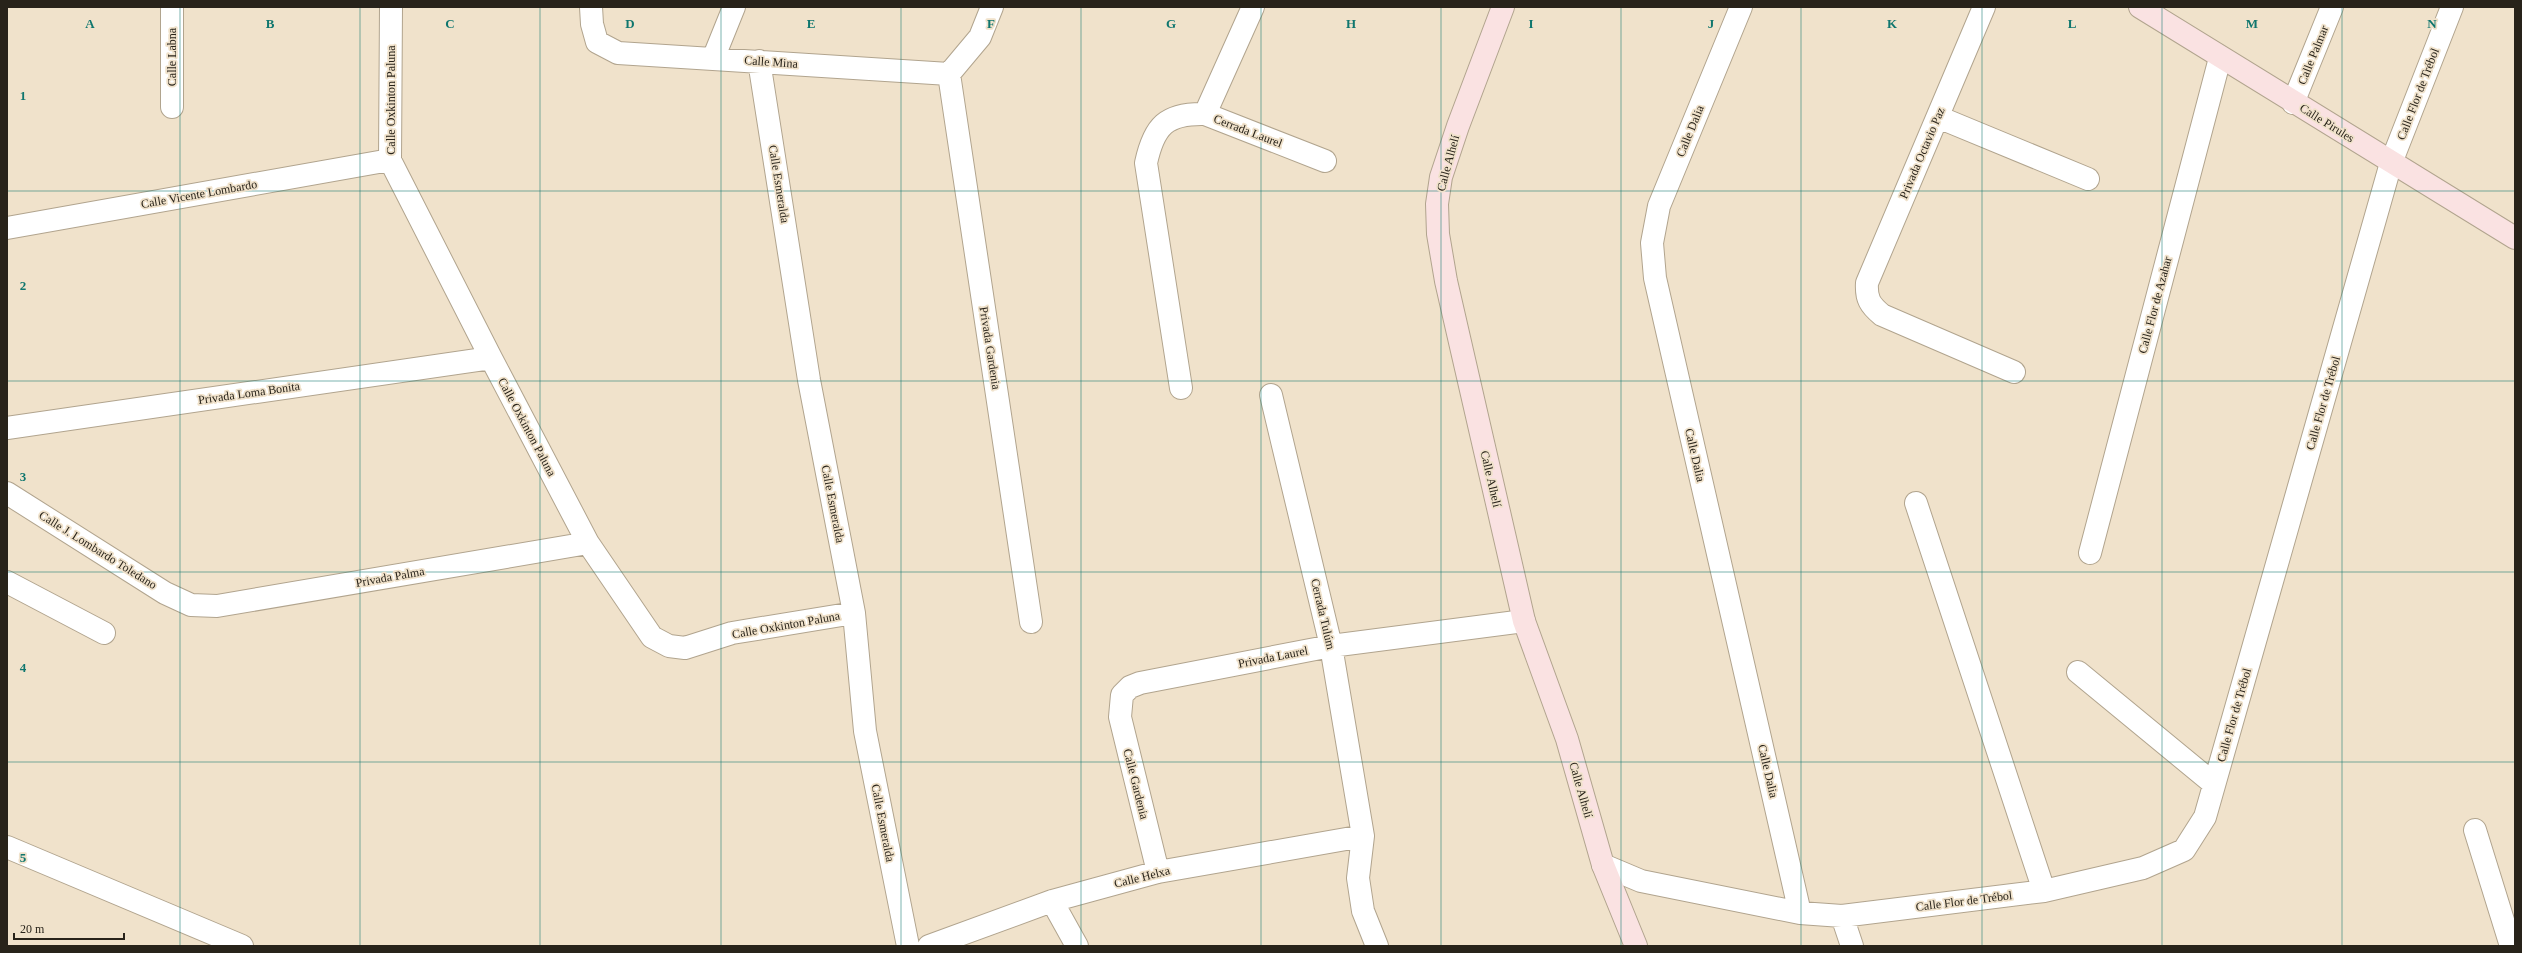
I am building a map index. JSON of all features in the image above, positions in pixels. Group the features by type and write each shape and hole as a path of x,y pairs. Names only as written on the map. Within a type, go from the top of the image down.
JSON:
{"street":[{"name":"Calle Labna","path":"172,7 172,107"},
{"name":"Calle Oxkinton Paluna","path":"391,7 390,160 490,358 588,543 652,637 669,646 685,648 732,633 854,613"},
{"name":"Calle Mina","path":"591,7 592,24 597,42 618,53 949,74"},
{"path":"713,59 734,7"},
{"path":"949,74 980,37 992,7"},
{"path":"1205,114 1252,7"},
{"name":"Calle Alhelí","path":"1503,7 1458,126 1441,177 1437,204 1438,234 1446,281 1524,621 1567,739 1603,864 1636,946"},
{"name":"Calle Dalia","path":"1741,7 1659,206 1652,243 1655,278 1800,913"},
{"name":"Privada Octavio Paz","path":"1984,7 1867,284 1868,300 1882,315 2014,372"},
{"name":"Calle Pirules","path":"2140,7 2220,58 2515,238"},
{"name":"Calle Palmar","path":"2293,102 2332,7"},
{"name":"Calle Flor de Trébol","path":"1603,864 1641,881 1800,913 1842,916 2044,891 2143,868 2184,850 2205,818 2391,163 2452,7"},
{"name":"Calle Flor de Azahar","path":"2090,553 2220,58"},
{"name":"Calle Esmeralda","path":"759,61 809,380 854,613 865,731 908,946"},
{"name":"Privada Gardenia","path":"949,74 1031,622"},
{"name":"Cerrada Laurel","path":"1181,388 1146,163 1150,144 1158,129 1169,119 1187,114 1205,114 1325,161"},
{"path":"1938,117 2088,179"},
{"name":"Calle Vicente Lombardo","path":"7,228 390,160"},
{"name":"Privada Loma Bonita","path":"7,428 490,358"},
{"name":"Cerrada Tulúm","path":"1271,395 1331,646 1363,836 1358,878 1363,911 1377,946"},
{"name":"Calle J. Lombardo Toledano","path":"7,493 165,593 191,604"},
{"path":"1916,502 2044,891"},
{"name":"Privada Palma","path":"191,604 217,606 588,543"},
{"path":"7,582 104,633"},
{"name":"Privada Laurel","path":"1122,695 1130,688 1140,683 1331,646 1524,621"},
{"path":"2078,672 2214,784"},
{"name":"Calle Gardenia","path":"1122,695 1120,717 1158,872"},
{"path":"2475,830 2511,946"},
{"name":"Calle Helxa","path":"929,946 1052,901 1158,872 1363,836"},
{"path":"7,847 242,946"},
{"path":"1052,901 1077,946"},
{"path":"1842,916 1852,946"}]}
